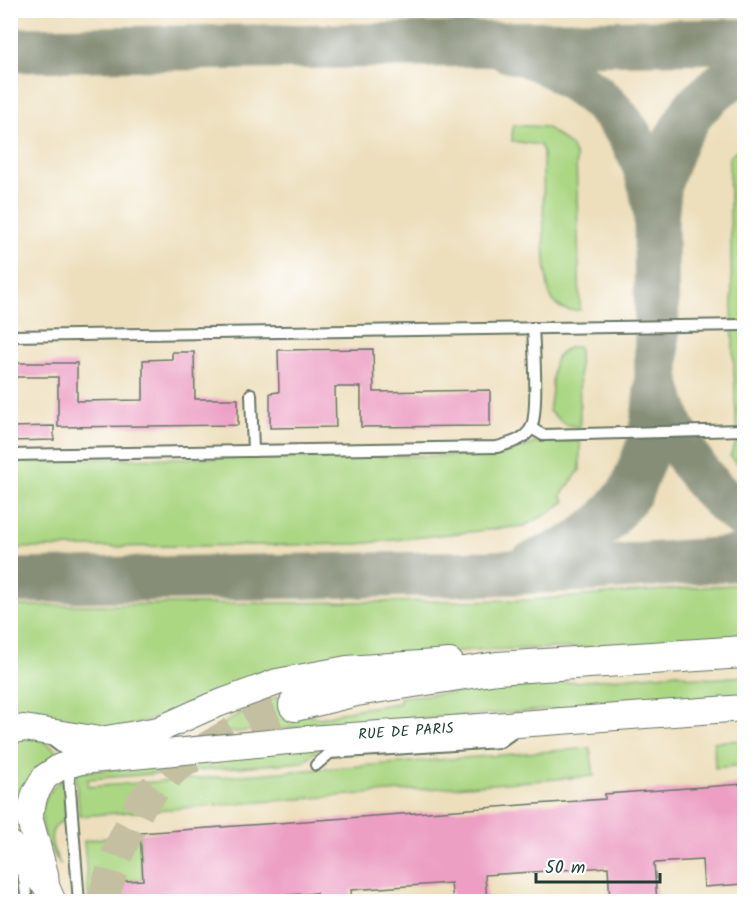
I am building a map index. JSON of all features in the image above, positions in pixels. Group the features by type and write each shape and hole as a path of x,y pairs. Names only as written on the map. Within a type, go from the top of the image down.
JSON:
{"main road":[{"path":"295,705 356,690 497,668 744,652"}],"street":[{"path":"10,731 24,728 100,740 158,730 209,707 277,682 347,669 462,662 497,668"},
{"name":"RUE DE PARIS","path":"68,765 309,739 744,708"},
{"path":"42,896 45,874 29,817 35,794 45,777 60,767 68,765"},
{"path":"16,853 42,896"}],"lane":[{"path":"10,336 744,325"},
{"path":"10,455 497,447 518,441 531,428 534,406 533,328"},
{"path":"251,394 253,451"},
{"path":"531,428 543,435 744,430"},
{"path":"316,765 330,753 500,742 527,723"},
{"path":"41,731 62,748 98,760"},
{"path":"68,765 79,902"}],"green space":[{"path":"513,125 546,127 571,146 576,157 580,310 561,308 552,299 548,289 544,230 543,152 540,145 512,141"},
{"path":"744,143 744,470 730,456 737,441 729,157"},
{"path":"570,347 579,347 580,427 564,424 549,411 554,363 559,354"},
{"path":"580,441 580,470 561,495 565,501 549,513 524,526 357,544 11,548 11,460 500,455 538,442"},
{"path":"744,584 744,636 616,647 472,650 332,664 107,733 64,726 31,713 11,715 11,606 529,600"},
{"path":"678,673 702,678 744,676 744,696 207,734 247,709 278,696 312,716 320,718 357,709 400,703 400,697"},
{"path":"11,738 39,740 50,745 61,757 20,826 11,816"},
{"path":"744,740 744,765 715,768 714,742"},
{"path":"324,745 303,762 88,779 88,787 590,748 594,776 80,816 75,773"},
{"path":"65,777 68,818 55,827 51,838 61,865 47,842 42,819 47,797"},
{"path":"140,833 143,880 110,882 111,901 89,901 84,841"}],"building":[{"path":"373,349 374,392 490,390 490,426 361,427 361,387 335,387 336,427 270,428 270,393 279,392 278,350"},
{"path":"172,352 194,352 195,399 238,399 238,425 58,427 58,377 10,377 10,363 77,363 77,401 143,400 143,360 172,359"},
{"path":"54,426 54,440 10,441 10,427"},
{"path":"744,784 744,884 704,887 702,860 654,863 657,902 610,902 608,867 485,875 487,902 453,902 451,883 351,890 352,902 317,902 316,893 217,900 217,902 111,902 110,882 143,880 140,833 605,799 605,794"}],"taxiway":[{"path":"10,50 744,41"},
{"path":"508,50 533,57 564,73 589,90 617,118 638,150 651,188 655,209"},
{"path":"530,565 577,544 604,523 631,491 648,447 654,412 657,378 656,218 660,182 676,139 694,109 744,68"},
{"path":"659,387 672,426 690,460 714,490 744,517"},
{"path":"10,581 492,573 592,569 744,558"}],"tunnel":[{"path":"102,902 117,854 142,802 175,767 237,730 295,705"}]}
